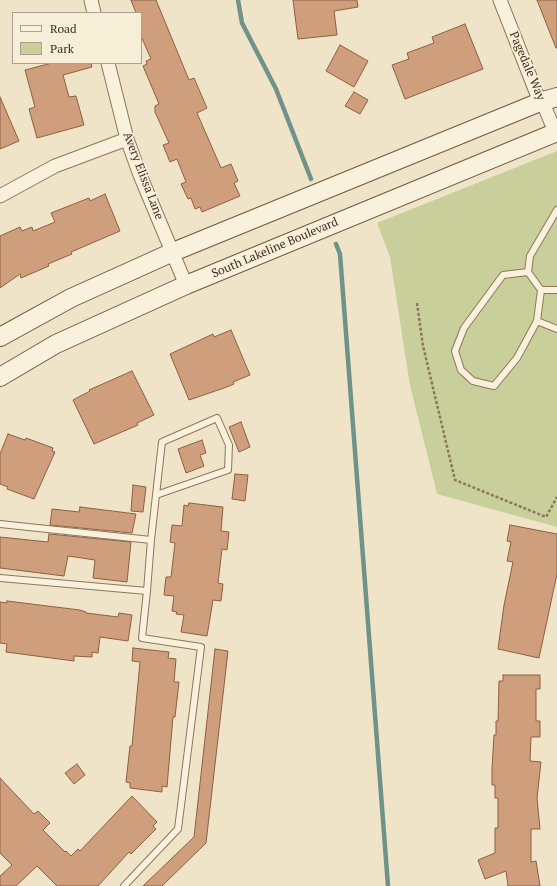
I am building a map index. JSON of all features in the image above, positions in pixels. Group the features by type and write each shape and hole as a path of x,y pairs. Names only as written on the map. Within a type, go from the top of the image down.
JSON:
{"main road":[{"path":"0,337 71,298 173,252 549,100"},
{"name":"South Lakeline Boulevard","path":"0,377 56,344 186,285 396,198 556,134"}],"street":[{"path":"91,0 94,12"},
{"name":"Pagedale Way","path":"500,0 549,100 543,102 556,134"},
{"name":"Avery Elissa Lane","path":"108,64 127,139 140,175 186,285"},
{"path":"0,196 56,166 127,139"}],"lane":[{"path":"528,272 503,275 464,328 455,351 461,370 473,382 494,386 517,358 537,321 541,290 528,272 530,256 557,210"},
{"path":"541,290 557,290"},
{"path":"537,321 557,329"},
{"path":"124,886 178,829 201,647 142,638 156,495 162,442 217,418 229,445 228,470 156,495"},
{"path":"0,524 152,540"},
{"path":"0,578 147,591"}],"path":[{"path":"417,303 423,346 455,480 546,517 557,497"}],"green space":[{"path":"557,151 557,527 437,494 410,386 390,257 377,223"}],"building":[{"path":"131,0 156,0 189,80 194,78 207,108 197,113 221,168 231,164 238,181 234,183 240,196 202,212 200,207 195,209 191,198 188,199 181,184 186,182 177,159 170,162 163,145 169,143 155,112 155,106 159,104 143,66 147,64 146,61 151,59 142,38 142,12 136,12"},
{"path":"293,0 357,0 358,7 334,11 337,35 298,39"},
{"path":"537,0 557,0 557,48 556,48"},
{"path":"465,24 483,69 405,99 392,65 409,59 407,53 434,43 432,37"},
{"path":"340,45 368,61 354,87 326,71"},
{"path":"48,64 91,64 92,67 63,75 69,97 76,96 84,125 37,138 29,109 35,107 25,70"},
{"path":"354,92 368,100 360,114 345,106"},
{"path":"0,97 19,141 0,149"},
{"path":"105,194 120,231 71,252 72,254 48,264 49,266 21,278 20,274 0,288 0,236 20,227 22,231 32,227 33,231 55,222 51,213 89,198 90,201"},
{"path":"231,330 250,375 233,382 234,384 189,400 170,354 213,334 214,337"},
{"path":"132,371 154,415 137,423 138,425 94,444 73,400 90,391 89,390"},
{"path":"241,422 250,447 239,452 229,427"},
{"path":"8,434 25,440 26,438 53,448 52,451 55,452 34,499 7,489 8,487 0,484 0,454"},
{"path":"202,440 206,453 200,455 204,466 186,473 178,449"},
{"path":"235,474 248,475 245,501 232,499"},
{"path":"133,485 146,487 143,512 131,511"},
{"path":"189,503 223,507 221,531 229,532 227,550 222,549 218,583 223,584 221,601 213,600 207,636 181,632 184,615 176,614 177,612 172,611 174,596 164,595 166,577 171,577 175,543 170,542 172,525 182,526 184,505 188,506"},
{"path":"80,507 136,514 132,533 50,525 52,509 79,512"},
{"path":"510,525 557,534 557,574 539,658 498,649 504,605 513,562 507,561 511,542 507,541"},
{"path":"49,534 131,542 127,582 93,578 95,560 68,556 64,576 0,568 0,537 48,542"},
{"path":"7,601 80,610 86,613 118,617 119,613 132,615 128,641 100,637 98,653 92,652 92,657 74,656 74,661 6,652 7,644 0,643 0,602 7,603"},
{"path":"133,648 169,652 168,658 176,659 174,682 179,682 175,717 173,717 167,787 162,786 162,792 130,788 130,783 126,782 130,746 132,746 140,662 132,661"},
{"path":"215,649 228,651 206,843 162,886 143,886 194,837"},
{"path":"503,675 540,675 540,689 536,689 536,721 540,721 540,737 531,737 530,761 541,762 537,798 540,829 531,829 531,862 536,861 540,886 508,886 506,871 485,879 478,860 495,853 495,828 498,828 498,798 495,798 495,785 492,785 492,769 494,735 496,735 496,721 498,721 499,681 503,681"},
{"path":"77,764 85,775 74,784 65,773"},
{"path":"0,778 34,814 38,811 50,823 43,830 71,856 78,849 80,851 132,796 157,822 153,826 156,829 131,854 129,852 98,886 57,886 37,866 16,886 0,886 0,876 12,865 0,853"}],"waterway":[{"path":"238,0 242,23 276,89 311,179"},
{"path":"336,244 340,254 388,886"}]}
